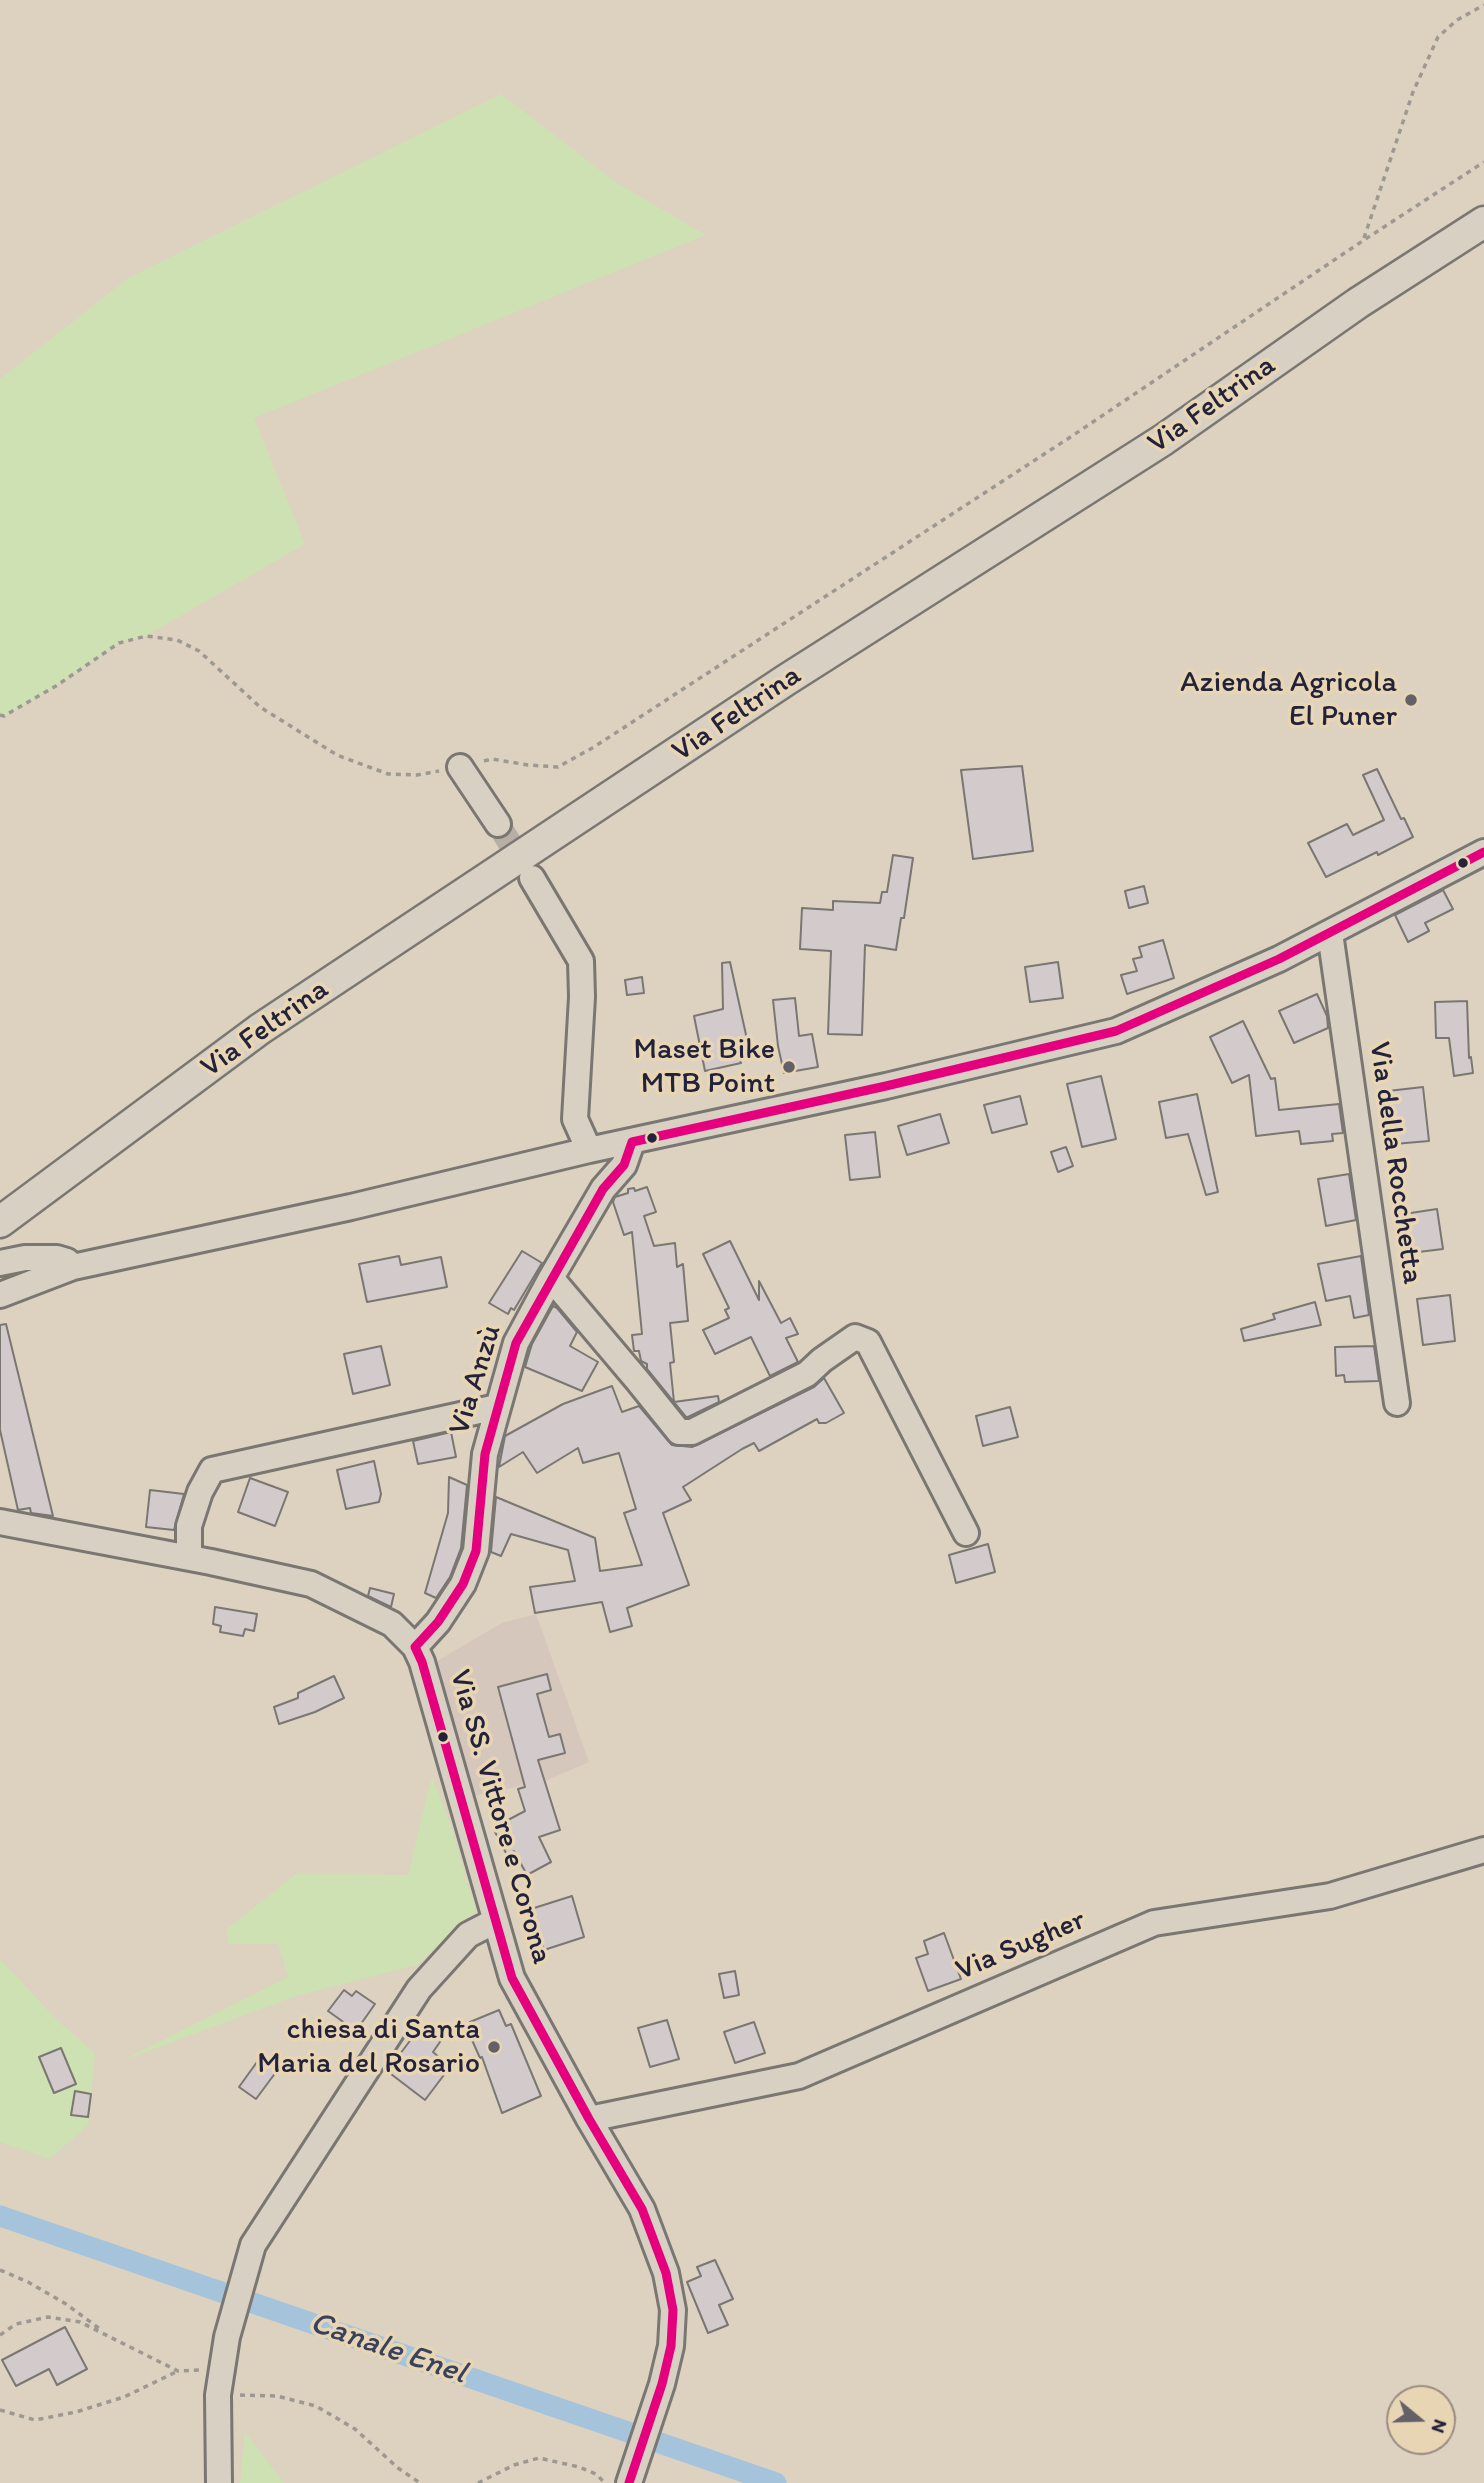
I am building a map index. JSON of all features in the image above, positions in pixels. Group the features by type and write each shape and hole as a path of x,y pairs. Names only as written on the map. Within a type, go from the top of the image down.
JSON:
{"main road":[{"name":"Via Feltrina","path":"0,1222 260,1029 775,688 1163,440 1358,303 1484,222"}],"street":[{"path":"460,767 498,824"},
{"path":"0,1295 73,1266 351,1207 589,1150 886,1086 1115,1031 1279,959 1484,852"},
{"path":"532,878 581,961 582,997 575,1119 589,1150"},
{"name":"Via della Rocchetta","path":"1330,933 1397,1403"},
{"name":"Via Anzù","path":"415,1647 439,1622 463,1584 476,1551 485,1454 516,1343 603,1189 624,1165 632,1142"},
{"path":"0,1263 25,1258 57,1258 73,1266"},
{"path":"551,1278 679,1432 692,1432 807,1374 855,1337 868,1342 965,1533"},
{"path":"189,1557 189,1525 200,1492 212,1470 497,1408"},
{"name":"Via SS. Vittore e Corona","path":"0,1522 189,1557 311,1584 392,1624 415,1647 422,1662 512,1978 642,2209 657,2246 671,2293 671,2346 655,2407 633,2472"},
{"name":"Via Sugher","path":"589,2119 799,2076 1154,1923 1331,1896 1484,1850"},
{"path":"219,2483 218,2395 227,2337 253,2245 419,1989 468,1935 495,1922"}],"path":[{"path":"1364,240 1413,92 1438,37 1457,20 1484,5"},
{"path":"0,715 4,716 56,686 119,643 146,636 177,640 199,651 260,707 337,755 388,774 417,775 492,759 558,767 594,747 1072,436 1484,162"},
{"path":"0,2270 28,2281 66,2304 105,2333"},
{"path":"0,2334 16,2324 48,2317 80,2322 178,2371 124,2398 76,2412 35,2420 0,2410"},
{"path":"218,2395 277,2396 316,2406 355,2429 398,2468 420,2483"},
{"path":"478,2483 514,2465 539,2458 579,2467 596,2474 605,2483"}],"shaded area":[{"path":"536,1614 589,1762 547,1780 470,1797 427,1667 502,1623"}],"green space":[{"path":"501,94 617,183 706,235 254,418 305,544 146,636 119,643 56,686 4,716 0,715 0,379 128,278"},
{"path":"432,1776 450,1823 476,1911 417,1965 296,1996 119,2062 288,1977 278,1944 228,1944 227,1929 296,1874 408,1875"},
{"path":"0,1959 57,2020 95,2053 88,2125 50,2159 0,2142"},
{"path":"245,2432 284,2483 240,2483"}],"building":[{"path":"1022,766 1033,851 973,859 961,770"},
{"path":"1377,769 1401,819 1404,818 1413,837 1326,877 1308,843 1347,824 1353,835 1384,820 1363,775"},
{"path":"893,855 913,858 896,950 865,945 862,1035 828,1034 831,951 800,949 802,908 833,910 833,901 880,903 882,892 887,892"},
{"path":"1144,886 1148,903 1129,908 1125,891"},
{"path":"1443,890 1453,909 1425,923 1429,931 1408,942 1395,915"},
{"path":"1163,940 1174,978 1127,994 1121,975 1137,971 1133,959 1142,957 1139,947"},
{"path":"730,962 750,1053 739,1055 741,1063 705,1071 694,1016 723,1009 722,963"},
{"path":"1058,962 1063,998 1030,1002 1025,967"},
{"path":"642,977 644,993 627,995 625,980"},
{"path":"1317,994 1327,1016 1328,1028 1294,1043 1279,1011"},
{"path":"795,998 799,1036 812,1034 818,1067 784,1073 773,1000"},
{"path":"1467,1001 1469,1058 1471,1057 1473,1073 1454,1076 1449,1038 1436,1038 1435,1002"},
{"path":"1243,1021 1271,1079 1275,1078 1279,1110 1339,1104 1343,1133 1332,1134 1333,1141 1301,1144 1299,1131 1256,1136 1249,1075 1232,1083 1210,1037"},
{"path":"1101,1076 1116,1139 1082,1147 1067,1084"},
{"path":"1423,1087 1429,1141 1394,1144 1388,1091"},
{"path":"1197,1094 1218,1192 1206,1195 1188,1134 1166,1138 1159,1102"},
{"path":"1020,1096 1027,1124 992,1133 984,1105"},
{"path":"940,1114 949,1143 907,1155 898,1126"},
{"path":"875,1132 880,1177 850,1180 845,1135"},
{"path":"1066,1147 1073,1166 1058,1172 1051,1152"},
{"path":"1349,1174 1356,1220 1326,1226 1318,1179"},
{"path":"647,1187 656,1212 644,1216 654,1246 675,1243 677,1267 683,1264 688,1321 670,1323 674,1402 718,1396 719,1402 688,1417 686,1417 647,1369 647,1364 641,1361 639,1351 634,1351 632,1335 642,1334 632,1232 624,1235 613,1202 615,1197 628,1193 628,1189 634,1188 635,1191"},
{"path":"1437,1209 1443,1249 1410,1253 1404,1214"},
{"path":"730,1241 759,1300 759,1281 781,1323 790,1318 798,1334 786,1338 798,1362 770,1376 751,1337 715,1354 703,1330 729,1318 725,1310 729,1308 703,1254"},
{"path":"522,1251 542,1263 514,1310 511,1308 508,1314 489,1303"},
{"path":"399,1256 401,1265 441,1257 447,1287 367,1302 359,1264"},
{"path":"1361,1256 1369,1315 1354,1318 1350,1296 1326,1301 1318,1264"},
{"path":"1450,1295 1455,1341 1423,1345 1417,1299"},
{"path":"1315,1302 1321,1325 1244,1341 1241,1329 1275,1319 1273,1314"},
{"path":"553,1306 577,1332 570,1346 598,1362 582,1391 525,1367 532,1344"},
{"path":"6,1324 53,1516 31,1513 30,1508 18,1510 0,1430 0,1325"},
{"path":"381,1346 390,1385 353,1394 344,1354"},
{"path":"1374,1346 1379,1381 1345,1382 1344,1375 1336,1376 1335,1347"},
{"path":"824,1378 844,1413 826,1423 819,1423 817,1419 759,1451 754,1443 683,1487 691,1500 663,1513 689,1585 627,1608 632,1626 610,1632 602,1602 535,1613 530,1587 575,1581 568,1550 511,1534 501,1556 491,1552 496,1497 595,1538 600,1571 642,1565 624,1513 636,1509 619,1453 583,1463 578,1448 537,1473 523,1452 499,1467 505,1436 563,1404 612,1386 622,1412 639,1406 672,1445 692,1447 814,1387"},
{"path":"1010,1407 1018,1437 983,1446 976,1416"},
{"path":"451,1432 456,1457 418,1464 413,1441"},
{"path":"374,1461 381,1494 379,1502 346,1509 337,1470"},
{"path":"449,1477 467,1485 461,1548 450,1577 436,1598 425,1593 448,1513"},
{"path":"250,1478 288,1492 275,1526 238,1512"},
{"path":"150,1490 184,1494 174,1530 146,1527"},
{"path":"988,1544 995,1572 956,1583 949,1555"},
{"path":"370,1588 394,1594 391,1607 368,1596"},
{"path":"215,1607 257,1614 254,1631 245,1629 243,1636 220,1632 221,1626 213,1624"},
{"path":"547,1674 551,1690 537,1694 549,1737 560,1734 565,1753 538,1760 560,1830 539,1837 551,1862 527,1875 514,1851 507,1855 493,1828 525,1811 518,1789 525,1787 498,1687"},
{"path":"334,1676 344,1698 315,1712 279,1724 274,1707 298,1698 298,1693"},
{"path":"572,1896 584,1937 544,1950 531,1909"},
{"path":"944,1933 961,1979 928,1991 916,1958 928,1954 924,1941"},
{"path":"735,1971 739,1995 724,1998 719,1974"},
{"path":"344,1990 352,1996 356,1991 375,2004 356,2031 328,2011"},
{"name":"chiesa di Santa Maria del Rosario","path":"499,2010 506,2026 511,2024 541,2096 502,2113 482,2057 480,2058 472,2040 477,2038 470,2022"},
{"path":"667,2020 679,2059 650,2067 638,2028"},
{"path":"754,2022 765,2053 735,2063 724,2032"},
{"path":"422,2025 442,2039 433,2052 450,2067 425,2100 387,2071"},
{"path":"61,2048 76,2084 54,2093 39,2057"},
{"path":"262,2055 279,2068 256,2099 239,2087"},
{"path":"75,2091 91,2094 88,2117 71,2115"},
{"path":"715,2260 733,2299 719,2305 728,2325 708,2333 687,2282 701,2276 697,2267"},
{"path":"65,2327 87,2369 57,2385 49,2369 16,2386 2,2360"}],"waterway":[{"name":"Canale Enel","path":"0,2216 776,2483"}],"tunnel":[{"path":"498,824 529,874"}],"transit line":[{"path":"632,1142 886,1086 1116,1031 1279,959 1484,852"},
{"path":"415,1647 438,1622 463,1584 476,1551 485,1454 516,1343 603,1189 624,1165 632,1142"},
{"path":"415,1647 422,1662 512,1978 642,2209 666,2273 673,2310 671,2346 662,2384 629,2483"}],"place":[{"name":"Azienda Agricola El Puner","path":"1411,700"},
{"name":"Maset Bike MTB Point","path":"789,1067"},
{"name":"chiesa di Santa Maria del Rosario","path":"494,2047"}]}
